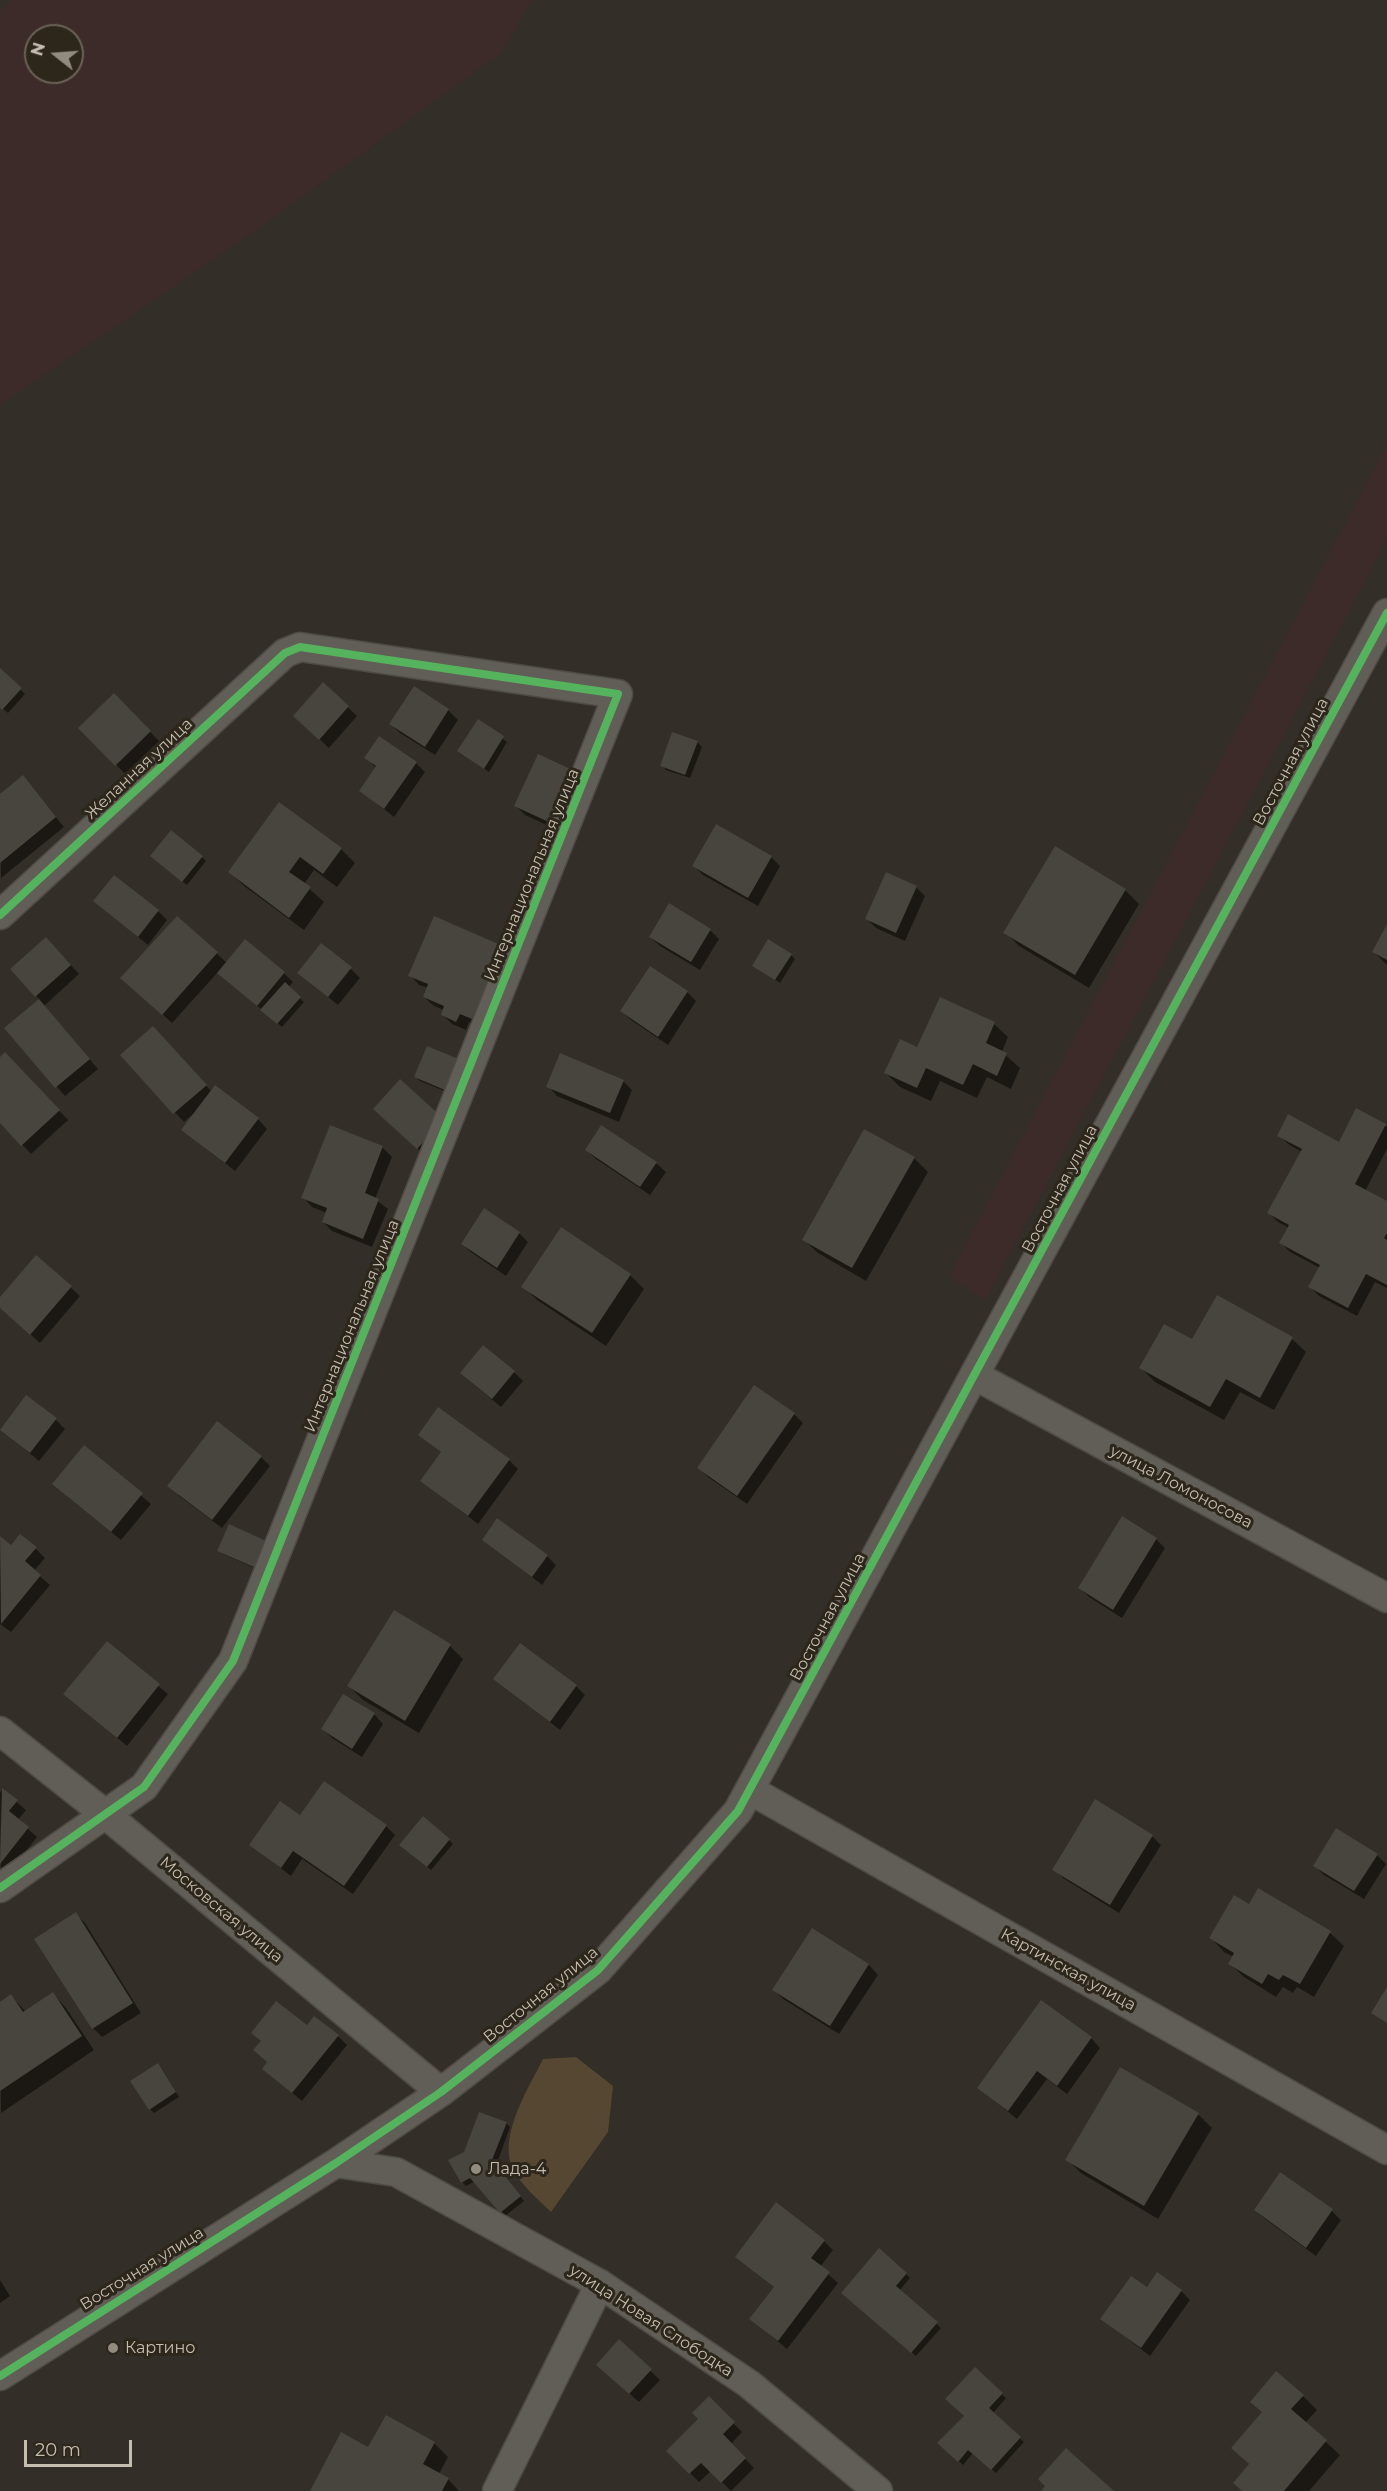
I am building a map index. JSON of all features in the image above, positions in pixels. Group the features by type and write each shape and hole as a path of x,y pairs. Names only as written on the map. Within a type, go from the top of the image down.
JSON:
{"street":[{"name":"Восточная улица","path":"0,2376 336,2163 441,2092 598,1970 738,1811 1387,613"},
{"name":"Желанная улица","path":"0,915 285,653 300,646 618,694"},
{"name":"Интернациональная улица","path":"0,1888 144,1787 233,1661 618,694"},
{"name":"улица Ломоносова","path":"974,1375 1387,1598"},
{"name":"Московская улица","path":"0,1731 105,1814 441,2092"},
{"name":"Картинская улица","path":"750,1791 1387,2150"},
{"name":"улица Новая Слободка","path":"336,2163 396,2172 600,2284 749,2385 878,2491"},
{"path":"497,2491 600,2284"}],"shaded area":[{"path":"11,0 532,0 501,53 255,231 0,405 0,11"},
{"path":"1387,444 1387,539 985,1300 949,1276"},
{"path":"576,2057 613,2086 608,2132 551,2212 517,2177 510,2158 509,2144 516,2113 543,2059"}],"building":[{"path":"0,668 22,688 2,710 0,708"},
{"path":"323,682 349,706 319,740 293,716"},
{"path":"414,686 449,709 425,747 389,724"},
{"path":"114,693 151,731 115,766 78,728"},
{"path":"478,719 504,736 484,769 457,751"},
{"path":"672,732 698,741 685,775 660,766"},
{"path":"379,736 417,762 384,809 359,791 376,766 364,758"},
{"path":"538,754 577,772 553,824 514,806"},
{"path":"23,775 56,817 0,863 0,794"},
{"path":"279,802 342,848 323,874 300,857 289,872 311,887 289,918 228,872"},
{"path":"716,824 772,856 748,898 692,866"},
{"path":"171,830 203,856 182,882 150,856"},
{"path":"1055,846 1126,889 1075,975 1003,933"},
{"path":"886,872 917,886 896,933 865,919"},
{"path":"114,875 159,910 138,937 93,901"},
{"path":"669,903 711,929 691,962 649,937"},
{"path":"177,916 218,952 162,1015 120,978"},
{"path":"434,916 503,946 472,1019 460,1014 456,1022 441,1015 444,1006 423,997 428,984 408,976"},
{"path":"1387,924 1387,960 1372,952"},
{"path":"46,937 71,965 35,997 10,969"},
{"path":"245,939 285,972 257,1006 217,973"},
{"path":"768,939 792,954 775,980 752,966"},
{"path":"321,943 352,967 328,997 297,973"},
{"path":"650,966 688,991 658,1037 620,1011"},
{"path":"285,982 301,997 277,1024 260,1010"},
{"path":"940,997 995,1022 986,1043 1007,1053 997,1076 973,1064 963,1085 926,1068 917,1088 884,1073 900,1039 917,1047"},
{"path":"39,999 90,1059 55,1088 4,1028"},
{"path":"153,1026 207,1085 173,1114 120,1055"},
{"path":"427,1046 466,1062 452,1093 414,1077"},
{"path":"5,1052 60,1110 21,1146 0,1123 0,1057"},
{"path":"560,1053 624,1080 610,1113 546,1087"},
{"path":"400,1079 444,1119 417,1149 373,1109"},
{"path":"215,1085 259,1118 225,1163 181,1130"},
{"path":"1356,1108 1386,1124 1355,1184 1387,1201 1387,1233 1384,1238 1387,1240 1387,1285 1366,1274 1348,1308 1308,1287 1320,1265 1279,1243 1289,1225 1267,1213 1302,1149 1277,1136 1288,1114 1339,1142"},
{"path":"330,1125 383,1146 365,1193 379,1199 363,1239 322,1222 327,1208 301,1198"},
{"path":"601,1125 657,1162 640,1187 585,1150"},
{"path":"864,1129 915,1157 852,1268 802,1240"},
{"path":"484,1208 520,1232 497,1268 461,1244"},
{"path":"561,1227 631,1274 592,1333 521,1287"},
{"path":"36,1255 72,1286 30,1335 0,1308 0,1297"},
{"path":"1217,1295 1293,1337 1260,1398 1226,1379 1210,1407 1139,1368 1164,1324 1192,1339"},
{"path":"483,1345 515,1371 492,1399 460,1373"},
{"path":"754,1385 795,1413 737,1496 697,1468"},
{"path":"26,1395 57,1418 30,1453 0,1430"},
{"path":"438,1407 510,1459 468,1516 420,1481 441,1452 418,1435"},
{"path":"217,1421 262,1456 212,1520 167,1486"},
{"path":"84,1445 143,1493 111,1532 52,1484"},
{"path":"1122,1516 1157,1538 1113,1610 1078,1588"},
{"path":"497,1518 548,1555 532,1577 482,1540"},
{"path":"229,1524 275,1545 263,1571 217,1551"},
{"path":"20,1534 37,1547 25,1561 41,1575 1,1624 0,1536 11,1545"},
{"path":"394,1610 451,1644 405,1721 347,1686"},
{"path":"107,1641 160,1684 117,1738 63,1694"},
{"path":"520,1643 577,1685 550,1722 493,1679"},
{"path":"343,1694 375,1713 352,1749 321,1729"},
{"path":"324,1781 387,1825 344,1886 293,1851 281,1868 249,1845 280,1801 300,1815"},
{"path":"2,1788 18,1800 9,1811 29,1827 0,1864"},
{"path":"1095,1799 1153,1835 1110,1905 1052,1870"},
{"path":"423,1816 450,1839 427,1867 399,1845"},
{"path":"1336,1828 1378,1854 1354,1891 1313,1866"},
{"path":"1258,1888 1331,1931 1300,1984 1283,1975 1279,1980 1268,1974 1262,1984 1228,1964 1234,1953 1209,1938 1234,1895 1249,1904"},
{"path":"76,1912 133,2003 92,2029 34,1939"},
{"path":"812,1928 869,1964 830,2026 772,1990"},
{"path":"1387,1987 1387,2023 1371,2013"},
{"path":"53,1992 82,2036 0,2091 0,2002 11,1994 23,2012"},
{"path":"1041,2000 1092,2037 1057,2086 1037,2071 1008,2111 977,2088"},
{"path":"276,2001 307,2025 314,2016 339,2035 292,2093 262,2069 267,2062 253,2050 261,2041 251,2033"},
{"path":"158,2063 176,2092 149,2110 130,2081"},
{"path":"1120,2067 1199,2113 1144,2206 1065,2160"},
{"name":"Лада-4","path":"479,2112 507,2122 492,2160 521,2196 500,2213 470,2178 461,2183 448,2160 464,2152"},
{"path":"1280,2172 1333,2209 1306,2248 1254,2210"},
{"path":"776,2202 825,2240 811,2258 830,2272 778,2341 749,2319 774,2287 735,2257"},
{"path":"879,2248 907,2273 896,2286 938,2322 911,2353 841,2293"},
{"path":"1157,2272 1182,2290 1141,2348 1100,2319 1131,2276 1147,2287"},
{"path":"619,2339 652,2369 629,2394 596,2365"},
{"path":"975,2367 1003,2393 989,2408 1021,2437 991,2470 968,2450 958,2462 937,2443 964,2416 945,2399"},
{"path":"1276,2371 1304,2395 1291,2409 1327,2440 1284,2491 1242,2491 1233,2483 1249,2464 1231,2448 1262,2412 1250,2402"},
{"path":"709,2396 735,2422 723,2434 746,2458 721,2483 701,2463 689,2474 666,2451 698,2419 692,2413"},
{"path":"386,2415 435,2442 423,2464 449,2478 442,2491 310,2491 341,2432 368,2447"},
{"path":"1066,2448 1114,2491 1041,2491 1045,2486 1038,2479"}],"cycle path":[{"path":"0,2376 336,2163 441,2092 598,1970 738,1811 1387,613"},
{"path":"0,915 285,653 300,647 618,694 233,1661 144,1787 0,1888"}],"place":[{"name":"Лада-4","path":"476,2169"},
{"name":"Картино","path":"113,2348"}]}
